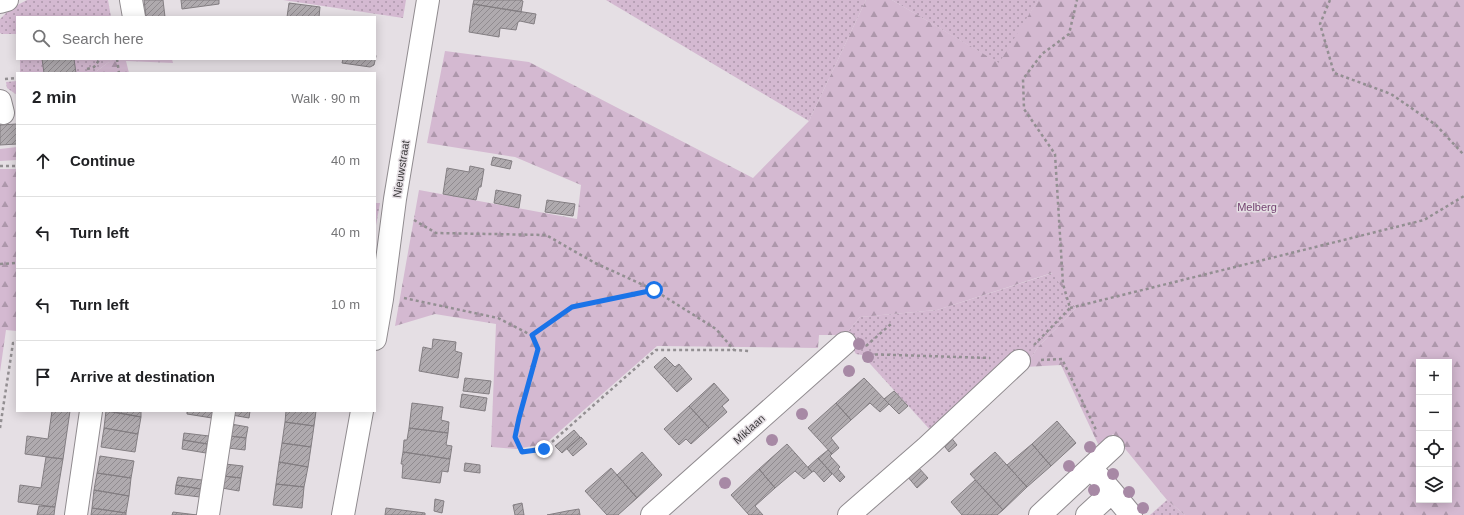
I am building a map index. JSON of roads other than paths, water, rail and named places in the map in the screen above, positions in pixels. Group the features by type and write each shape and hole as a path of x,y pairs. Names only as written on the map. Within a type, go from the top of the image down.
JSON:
{"street":[{"path":"0,2 7,0"},
{"path":"131,0 134,16"},
{"name":"Nieuwstraat","path":"376,333 428,0"},
{"name":"Miklaan","path":"652,515 854,349"},
{"path":"849,515 927,447 1019,361"},
{"path":"76,515 91,412"},
{"path":"208,515 224,412"},
{"path":"343,515 362,412"},
{"path":"1040,515 1113,447"},
{"path":"1091,468 1131,515"},
{"path":"1087,515 1112,492"}],"park label":[{"name":"Melberg","path":"1257,207"}]}
